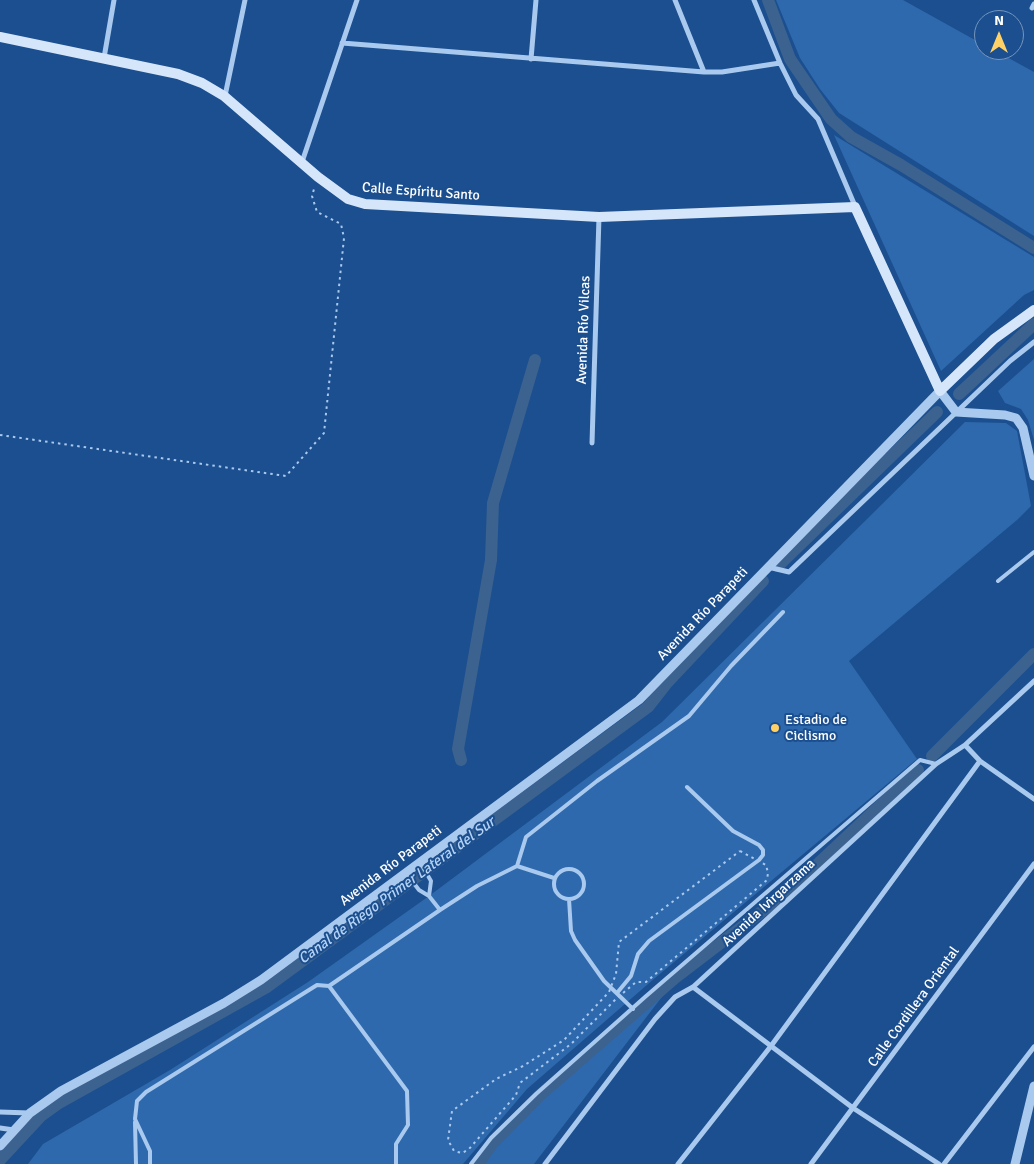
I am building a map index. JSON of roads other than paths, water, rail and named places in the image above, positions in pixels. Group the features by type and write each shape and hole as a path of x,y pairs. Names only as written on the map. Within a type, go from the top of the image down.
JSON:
{"main road":[{"name":"Calle Espíritu Santo","path":"0,37 178,74 202,83 224,96 318,177 348,199 365,204 599,217 855,207"},
{"path":"855,207 940,391"},
{"name":"Avenida Río Parapeti","path":"940,391 994,339 1034,310"}],"street":[{"path":"104,58 114,0"},
{"path":"224,96 245,0"},
{"path":"302,162 357,0"},
{"path":"531,59 536,0"},
{"path":"675,0 704,72"},
{"path":"754,0 780,64 796,95 818,119 855,207"},
{"path":"342,43 704,72 780,64"},
{"name":"Avenida Río Vilcas","path":"592,443 599,217"},
{"name":"Avenida Río Parapeti","path":"768,567 788,572 1010,361 1034,342"},
{"path":"940,391 956,412 1005,415 1016,418 1023,428 1034,476"},
{"name":"Avenida Río Parapeti","path":"0,1146 30,1113 61,1091 224,1003 261,980 639,700 940,391"},
{"name":"Avenida Ivirgarzama","path":"545,1164 654,1019 674,997 693,987 936,764 964,745 1034,681"},
{"path":"964,745 980,761 1034,799"},
{"path":"678,1164 771,1046 980,761"},
{"name":"Calle Cordillera Oriental","path":"811,1164 1034,864"},
{"path":"693,987 853,1108 939,1164"},
{"path":"944,1164 1034,1048"},
{"path":"1015,1164 1034,1086"},
{"path":"0,1112 30,1113"},
{"path":"0,1128 14,1130"}],"lane":[{"path":"998,580 1034,552"},
{"path":"517,866 526,837 597,781 689,716 731,666 783,612"},
{"path":"471,1164 490,1138 536,1094 920,760 936,764"},
{"path":"618,994 631,976 638,954 649,941 759,860 763,850 759,845 733,832 688,786"},
{"path":"420,862 431,881 429,896"},
{"path":"136,1164 135,1119 137,1101 146,1092 317,986 330,986 477,886 517,866 554,878"},
{"path":"569,868 579,872 584,881 582,891 579,895 569,899 564,898 556,892 554,878 560,871 569,868"},
{"path":"406,872 419,890 429,896 440,910"},
{"path":"569,899 571,931 575,940 611,987 634,1009"},
{"path":"330,986 407,1091 408,1125 396,1144 396,1164"},
{"path":"135,1119 150,1150 150,1164"}],"waterway":[{"path":"768,0 790,59 831,119 851,137 901,165 1034,248"},
{"name":"Canal de Riego Primer Lateral del Sur","path":"959,394 1034,324"},
{"path":"461,760 458,749 491,560 493,503 535,360"},
{"name":"Canal de Riego Primer Lateral del Sur","path":"778,566 937,412"},
{"name":"Canal de Riego Primer Lateral del Sur","path":"0,1160 41,1116 59,1103 267,987 648,707 666,684 763,581"},
{"path":"932,756 1034,654"},
{"path":"478,1164 492,1144 539,1096 675,978 790,890 918,770"}],"place":[{"name":"Estadio de Ciclismo","path":"775,728"}]}
